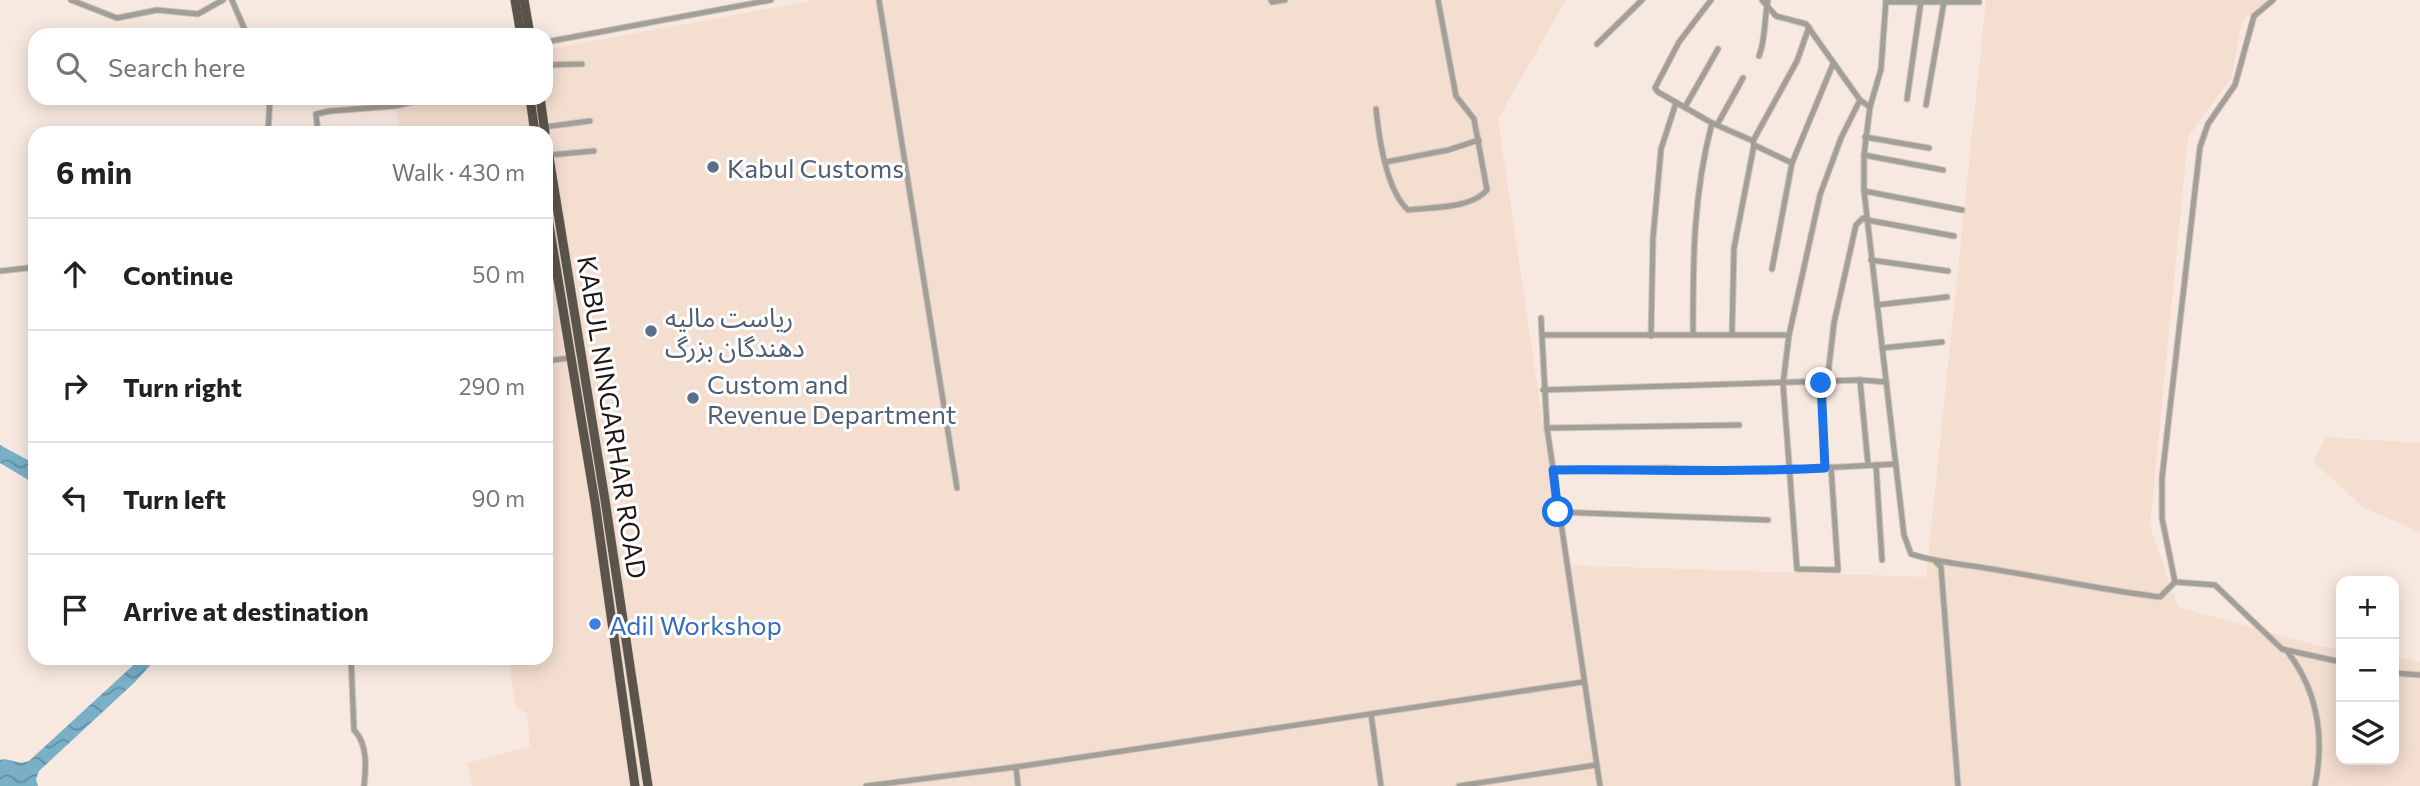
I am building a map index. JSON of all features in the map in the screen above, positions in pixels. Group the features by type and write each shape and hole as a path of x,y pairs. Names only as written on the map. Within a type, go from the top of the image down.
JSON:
{"highway":[{"path":"515,0 520,28"},
{"path":"524,0 529,28"},
{"path":"531,105 534,126"},
{"path":"541,105 544,126"},
{"name":"KABUL NINGARHAR ROAD","path":"553,180 648,786"},
{"name":"KABUL NINGARHAR ROAD","path":"553,251 610,596 635,786"}],"street":[{"path":"71,0 117,18 157,10 198,14 223,0"},
{"path":"232,0 244,28"},
{"path":"553,41 771,0"},
{"path":"879,0 957,488"},
{"path":"1271,0 1285,0"},
{"path":"1376,109 1393,190 1408,210 1467,202 1487,190 1474,120 1456,96 1438,0"},
{"path":"1597,44 1642,0"},
{"path":"1711,0 1679,42 1655,88 1676,103 1792,163"},
{"path":"1762,0 1766,8 1776,16 1806,24 1860,100 1870,107"},
{"path":"1759,56 1763,46 1768,0"},
{"path":"2175,582 2162,518 2162,478 2200,148 2208,124 2235,85 2254,16 2273,0"},
{"path":"1979,2 1886,1 1881,69 1865,137 1864,191 1871,260 1907,546 1911,554 1936,562 2160,597 2175,582 2215,584 2282,649 2336,661"},
{"path":"1907,99 1921,1"},
{"path":"1926,105 1944,2"},
{"path":"1732,334 1734,248 1753,144 1797,61 1809,27"},
{"path":"1685,107 1718,49"},
{"path":"553,65 582,64"},
{"path":"1772,269 1792,163 1833,64"},
{"path":"1693,334 1693,234 1703,158 1715,124 1743,78"},
{"path":"1860,100 1819,195 1789,335 1783,384 1797,569 1838,570 1828,467 1824,383 1834,323 1856,225 1863,218 1954,236"},
{"path":"1651,336 1653,238 1661,149 1676,103"},
{"path":"268,126 270,105"},
{"path":"317,126 316,114 400,105"},
{"path":"553,128 590,121"},
{"path":"1865,137 1929,148"},
{"path":"1386,162 1448,150 1479,140"},
{"path":"553,155 594,151"},
{"path":"1864,155 1943,170"},
{"path":"1864,191 1962,210"},
{"path":"1871,260 1948,271"},
{"path":"0,271 28,268"},
{"path":"1877,305 1947,297"},
{"path":"1541,318 1547,428 1600,786"},
{"path":"1543,335 1789,335"},
{"path":"1882,348 1942,342"},
{"path":"553,360 570,358"},
{"path":"1860,380 1868,464"},
{"path":"1543,390 1860,380 1885,382"},
{"path":"1547,428 1739,425"},
{"path":"1876,464 1882,560"},
{"path":"1553,470 1790,470 1896,464"},
{"path":"1558,512 1768,520"},
{"path":"1936,562 1941,567 1958,786"},
{"path":"2287,650 2302,671 2314,699 2321,750 2315,786"},
{"path":"351,665 354,730 360,737 365,753 364,786"},
{"path":"2399,673 2420,675"},
{"path":"866,786 1016,767 1583,682"},
{"path":"1371,713 1381,786"},
{"path":"1459,786 1596,765"},
{"path":"1016,767 1018,786"}],"shaded area":[{"path":"815,0 1566,0 1498,119 1564,565 1926,577 1986,0 2268,0 2242,21 2232,77 2188,137 2150,526 2178,607 2336,648 2336,765 2399,765 2399,658 2420,662 2420,786 472,786 467,763 530,746 527,714 516,707 509,665 553,665 553,126 400,126 396,109 404,105 553,105 553,47"},
{"path":"2325,437 2420,443 2420,532 2364,508 2314,462"}],"water":[{"path":"0,445 28,460 28,480 0,463"},
{"path":"133,665 151,665 39,771 36,779 38,786 0,786 0,760 20,763 29,761"}],"place":[{"name":"Kabul Customs","path":"713,167"},
{"name":"ریاست مالیه دهندگان بزرگ","path":"651,331"},
{"name":"Custom and Revenue Department","path":"693,398"},
{"name":"Adil Workshop","path":"595,624"}],"route":[{"path":"1558,512 1553,470 1665,468 1763,471 1825,468 1821,383"}]}
